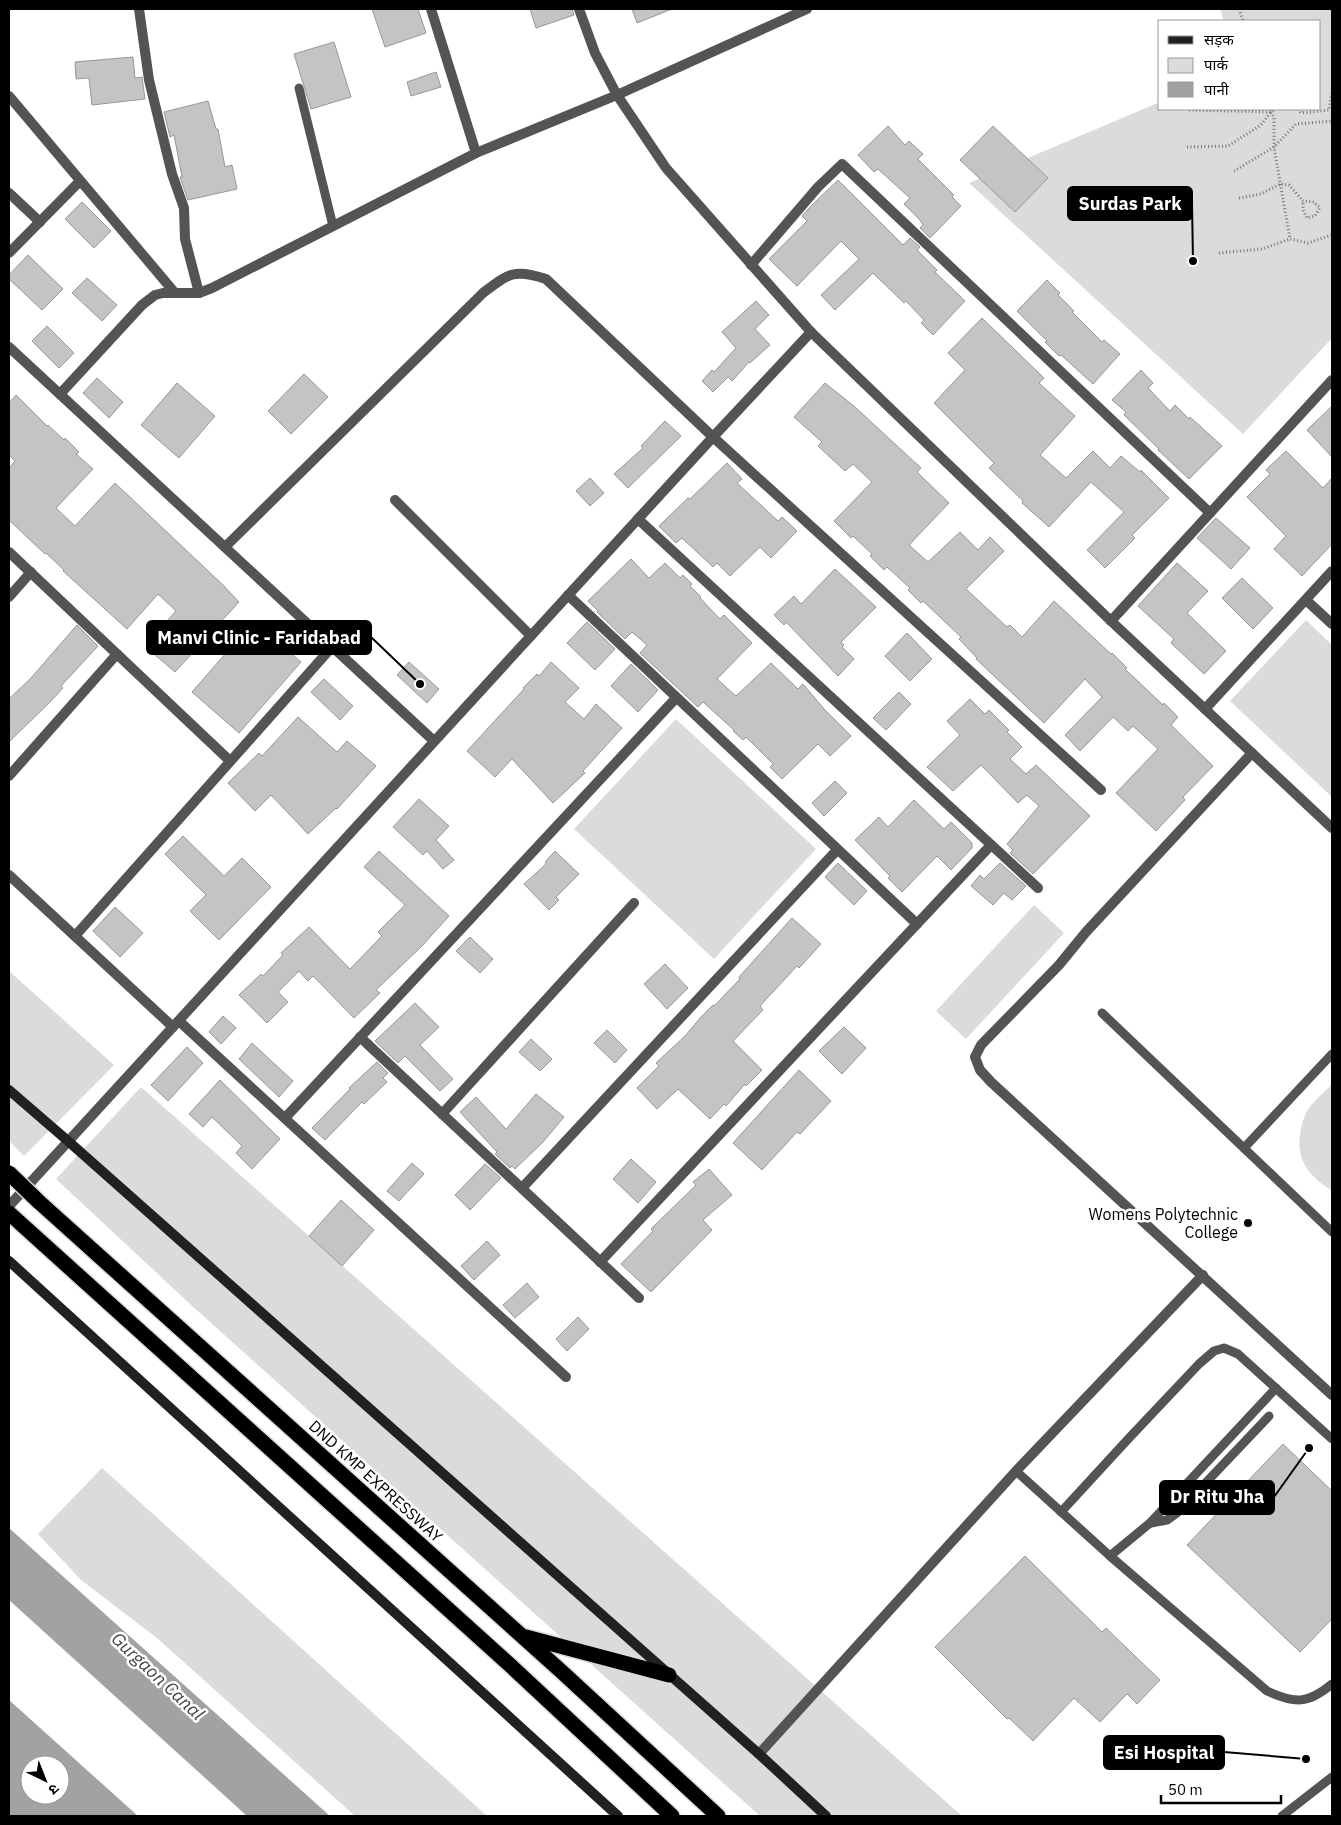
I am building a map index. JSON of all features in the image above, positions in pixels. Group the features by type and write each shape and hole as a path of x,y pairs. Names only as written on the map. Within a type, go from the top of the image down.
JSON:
{"highway":[{"name":"DND KMP EXPRESSWAY","path":"9,1173 522,1636 718,1816"},
{"path":"9,1213 504,1660 672,1816"},
{"path":"522,1636 669,1675"}],"street":[{"path":"139,9 149,80 172,174 184,208 185,239 199,293"},
{"path":"432,9 476,153"},
{"path":"578,9 595,53 617,95 666,168 811,332 1111,622 1332,828"},
{"path":"60,394 142,305 155,296 175,293 199,293 223,283 476,153 617,95 807,9"},
{"path":"9,96 175,293"},
{"path":"751,265 813,193 842,164 1210,513"},
{"path":"9,253 80,181"},
{"path":"9,193 40,222"},
{"path":"225,547 483,293 516,272 533,274 546,280 713,437 1100,790"},
{"path":"9,1206 811,332"},
{"path":"9,347 434,741"},
{"path":"1111,622 1332,380"},
{"path":"395,500 531,636"},
{"path":"638,519 1038,888"},
{"path":"9,552 230,761"},
{"path":"9,597 31,572"},
{"path":"1205,709 1332,572"},
{"path":"568,595 916,924"},
{"path":"1306,600 1332,624"},
{"path":"74,936 332,646"},
{"path":"9,776 117,654"},
{"path":"285,1118 676,698"},
{"path":"1252,753 1086,932 1058,966 980,1046 975,1057 980,1070 991,1082 1332,1395"},
{"path":"600,1262 991,845"},
{"path":"522,1188 838,850"},
{"path":"9,875 74,936 285,1118 566,1377"},
{"path":"442,1114 634,903"},
{"path":"360,1037 639,1298"},
{"path":"9,1090 68,1140 759,1754 826,1816"},
{"path":"9,1261 618,1816"},
{"path":"759,1754 1016,1471 1203,1276"}],"lane":[{"path":"300,88 332,226"},
{"path":"1102,1013 1332,1232"},
{"path":"1244,1148 1332,1054"},
{"path":"1061,1512 1199,1364 1214,1351 1224,1348 1238,1354 1332,1439"},
{"path":"1110,1556 1150,1523 1276,1388"},
{"path":"1150,1523 1167,1520 1178,1512 1269,1416"},
{"path":"1016,1471 1110,1556 1267,1691 1284,1699 1302,1701 1321,1693 1332,1684"},
{"path":"1282,1816 1332,1777"}],"path":[{"path":"1299,110 1301,113 1329,110 1332,91"},
{"path":"1189,110 1271,110"},
{"path":"1187,147 1228,146 1261,125 1271,110"},
{"path":"1271,110 1274,117 1274,147 1290,239"},
{"path":"1234,171 1274,147 1296,124 1332,122"},
{"path":"1239,198 1261,194 1280,184 1289,185 1303,201 1303,210 1307,218 1315,216 1320,208 1314,202 1303,201"},
{"path":"1219,254 1262,249 1290,239 1308,242 1332,235"}],"green space":[{"path":"1220,9 1332,9 1332,338 1243,434 969,183 1158,103 1158,110 1321,110 1321,20 1224,20"},
{"path":"1306,620 1332,645 1332,797 1230,701"},
{"path":"676,719 816,849 714,959 574,829"},
{"path":"1034,905 1064,933 966,1039 936,1011"},
{"path":"9,971 114,1065 24,1156 9,1141"},
{"path":"1332,1084 1332,1191 1307,1168 1300,1153 1299,1145 1306,1113"},
{"path":"141,1087 962,1816 760,1816 190,1304 56,1179"},
{"path":"102,1468 487,1816 355,1816 157,1638 81,1580 38,1534"}],"water":[{"name":"Gurgaon Canal","path":"9,1528 330,1816 247,1816 9,1600"},
{"path":"9,1700 138,1816 9,1816"}],"building":[{"path":"372,9 418,9 426,33 385,47"},
{"path":"530,9 572,9 574,15 536,28"},
{"path":"632,9 672,9 637,23"},
{"path":"334,42 351,97 311,109 294,54"},
{"path":"133,57 135,78 142,77 145,99 92,105 89,78 76,79 75,62"},
{"path":"436,72 441,87 411,96 407,82"},
{"path":"208,101 216,129 218,129 225,167 232,165 237,189 188,200 180,177 182,177 174,135 170,137 164,112"},
{"path":"888,126 905,145 909,141 923,154 918,159 954,195 952,197 961,206 930,238 920,228 923,225 919,219 904,204 910,198 878,169 874,172 858,155"},
{"path":"993,126 1048,178 1015,212 960,160"},
{"path":"838,180 903,245 910,238 920,247 917,250 937,270 935,272 965,301 933,335 921,323 924,320 906,301 904,303 873,273 835,310 821,295 859,259 841,241 797,286 769,259 807,221 802,216"},
{"path":"82,202 111,231 94,248 65,219"},
{"path":"28,255 63,289 42,310 9,279 9,275"},
{"path":"87,278 117,305 102,321 72,293"},
{"path":"1047,280 1060,293 1058,295 1074,311 1072,312 1102,342 1104,340 1120,354 1093,384 1061,355 1059,356 1017,311"},
{"path":"756,301 769,315 755,329 770,345 749,362 732,381 728,377 713,392 702,381 712,370 714,372 736,348 722,332"},
{"path":"982,318 1044,378 1039,383 1075,416 1040,455 1066,478 1093,451 1110,468 1121,456 1140,472 1141,470 1169,498 1132,535 1135,538 1105,568 1087,550 1124,512 1091,482 1049,527 1022,503 1023,501 989,468 994,463 934,403 965,370 948,353"},
{"path":"47,326 74,353 59,368 32,341"},
{"path":"1141,370 1153,383 1148,388 1170,411 1175,405 1222,446 1189,479 1158,450 1124,415 1126,412 1112,400"},
{"path":"304,374 328,397 291,434 268,411"},
{"path":"97,378 123,402 109,418 83,393"},
{"path":"177,383 215,416 179,458 141,425"},
{"path":"825,383 855,407 921,468 917,472 949,503 909,545 928,562 960,532 978,550 990,537 1004,551 966,589 1007,627 1010,625 1022,637 1054,601 1112,653 1127,668 1125,669 1178,717 1171,725 1213,766 1183,797 1185,800 1156,831 1116,793 1158,749 1133,726 1128,731 1113,717 1080,751 1065,735 1102,697 1085,679 1044,723 976,659 959,639 961,637 923,601 921,603 908,590 910,588 887,567 884,570 870,556 872,554 853,536 851,538 834,521 872,482 853,464 845,471 818,446 822,442 794,417"},
{"path":"16,395 47,426 64,440 65,438 79,452 76,454 93,469 56,508 75,526 115,483 239,602 175,672 147,648 147,643 176,611 158,594 127,629 9,520 9,468 15,461 9,455 9,403"},
{"path":"1332,406 1332,457 1307,430"},
{"path":"665,421 681,436 628,488 614,474 643,448 641,446"},
{"path":"1286,451 1323,488 1332,478 1332,544 1302,576 1274,549 1286,536 1247,497 1270,474 1266,470"},
{"path":"727,463 742,479 737,483 778,521 782,517 797,531 771,558 760,547 730,576 717,563 713,567 682,538 676,543 659,526"},
{"path":"590,478 604,493 590,506 576,491"},
{"path":"1216,518 1250,548 1231,569 1197,538"},
{"path":"631,559 649,578 665,563 680,578 683,575 692,584 690,586 700,598 720,619 724,615 752,643 717,679 736,696 771,663 798,689 803,684 851,736 830,756 818,744 782,779 770,767 773,764 746,737 743,740 703,702 698,707 640,653 647,645 632,632 625,639 588,601"},
{"path":"1177,563 1208,591 1187,613 1226,651 1204,674 1171,643 1174,639 1138,606"},
{"path":"835,569 876,607 841,642 844,645 842,647 854,659 838,676 786,622 784,625 774,615 794,596 801,604"},
{"path":"1242,578 1273,608 1253,629 1222,598"},
{"path":"254,621 301,662 239,733 192,692"},
{"path":"587,622 615,649 595,670 567,643"},
{"path":"77,625 98,646 61,686 63,688 51,701 9,742 9,699 31,678"},
{"path":"907,633 932,659 910,681 885,656"},
{"path":"409,662 439,689 427,703 397,675"},
{"path":"551,662 579,688 565,702 584,719 596,704 622,728 583,771 585,773 553,803 512,759 495,777 467,751 523,688 537,674 539,676"},
{"path":"631,664 658,690 638,712 611,686"},
{"path":"324,679 353,706 340,720 311,692"},
{"path":"899,692 911,704 886,730 873,718"},
{"path":"970,699 985,714 989,710 1009,730 1007,732 1022,747 1010,759 1026,774 1036,765 1090,816 1033,874 1010,853 1013,850 1007,844 1039,806 1027,795 1018,803 981,765 953,791 927,767 960,735 947,721"},
{"path":"298,717 337,752 347,741 376,766 337,809 308,834 271,795 255,811 228,783 259,753 262,756"},
{"path":"835,781 847,793 824,816 812,803"},
{"path":"419,799 449,826 436,840 454,860 443,869 427,851 423,855 393,827"},
{"path":"914,800 944,829 951,822 972,843 972,848 951,870 937,856 902,892 888,878 890,876 855,840 879,817 888,827"},
{"path":"183,836 224,876 242,858 271,887 219,940 190,911 206,895 165,854"},
{"path":"379,851 449,916 422,946 376,990 380,993 354,1018 313,976 308,981 299,971 278,992 288,1002 267,1023 239,995 261,974 263,976 283,955 281,953 309,927 350,969 382,936 378,932 405,905 364,867"},
{"path":"555,851 579,874 556,897 559,900 549,910 524,884 546,864 545,862"},
{"path":"838,863 867,891 854,905 825,877"},
{"path":"1000,863 1026,886 1012,900 1004,893 993,905 971,886 980,875 984,879"},
{"path":"115,907 143,933 120,957 93,931"},
{"path":"792,918 821,944 799,968 797,966 760,1006 763,1010 733,1041 762,1070 746,1086 745,1084 726,1106 724,1104 710,1119 678,1089 657,1109 637,1088 659,1066 656,1063 740,979 739,977"},
{"path":"470,937 493,959 480,973 456,951"},
{"path":"665,964 688,988 667,1009 644,984"},
{"path":"415,1003 439,1027 420,1045 453,1079 440,1091 405,1056 398,1063 375,1041"},
{"path":"223,1016 236,1028 221,1044 209,1032"},
{"path":"844,1027 866,1048 842,1074 819,1051"},
{"path":"607,1030 627,1050 615,1063 594,1043"},
{"path":"531,1039 552,1059 540,1071 519,1052"},
{"path":"252,1043 293,1081 279,1097 239,1059"},
{"path":"187,1047 203,1063 168,1101 151,1085"},
{"path":"377,1062 388,1073 383,1078 387,1082 364,1104 362,1102 325,1140 312,1128 349,1088"},
{"path":"799,1070 831,1101 800,1134 797,1132 762,1170 733,1143"},
{"path":"220,1080 280,1139 252,1169 236,1153 242,1146 212,1117 203,1127 189,1114"},
{"path":"536,1094 564,1117 543,1142 515,1169 512,1166 510,1168 495,1154 497,1152 460,1112 476,1097 506,1129"},
{"path":"631,1159 656,1182 638,1203 613,1179"},
{"path":"412,1163 424,1174 399,1201 387,1191"},
{"path":"485,1164 501,1178 470,1210 455,1195"},
{"path":"709,1169 732,1195 703,1220 712,1230 651,1292 621,1264 653,1231 651,1229 696,1185 693,1182"},
{"path":"341,1200 374,1230 342,1266 309,1236"},
{"path":"487,1241 500,1255 474,1280 461,1266"},
{"path":"527,1283 539,1297 515,1318 503,1305"},
{"path":"578,1317 589,1329 567,1351 556,1339"},
{"path":"1283,1444 1332,1491 1332,1619 1300,1652 1187,1545"},
{"path":"1025,1556 1102,1632 1106,1628 1160,1680 1137,1704 1127,1694 1100,1722 1074,1698 1033,1741 1009,1718 1007,1719 935,1647"}],"place":[{"name":"Surdas Park","path":"1193,261"},
{"name":"Manvi Clinic - Faridabad","path":"420,684"},
{"name":"Womens Polytechnic College","path":"1248,1223"},
{"name":"Dr Ritu Jha","path":"1309,1448"},
{"name":"Esi Hospital","path":"1306,1759"}]}
